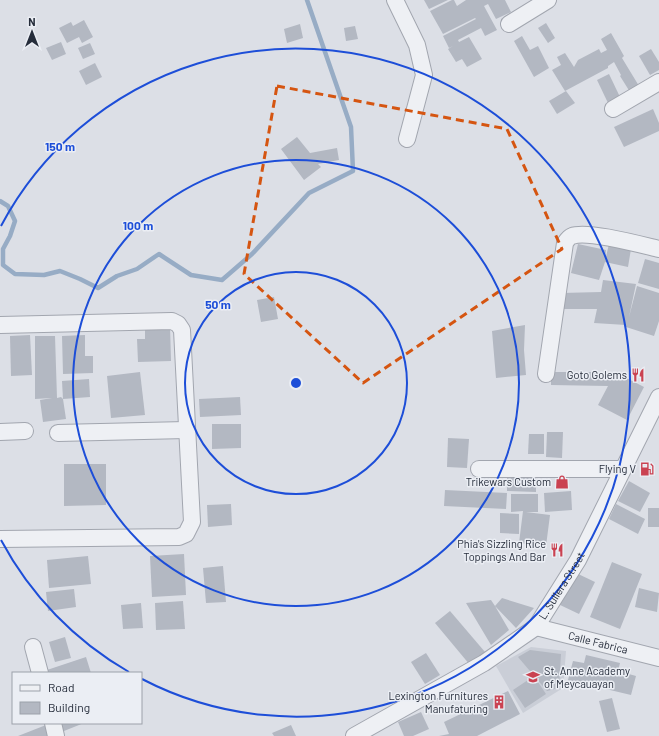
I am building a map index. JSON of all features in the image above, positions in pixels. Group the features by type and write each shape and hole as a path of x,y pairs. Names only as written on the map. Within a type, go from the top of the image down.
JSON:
{"street":[{"path":"395,0 416,45 424,75 407,139"},
{"path":"509,24 548,0"},
{"path":"613,109 659,82"},
{"path":"546,374 565,243 568,239 572,236 603,236 659,249"},
{"path":"0,325 172,321 178,324 182,330 186,430 192,522 186,534 179,536 0,539"},
{"name":"L. Sullera Street","path":"354,736 484,663 536,627 578,560 659,397"},
{"path":"58,433 186,430"},
{"path":"0,432 25,431"},
{"path":"479,469 623,470"},
{"name":"Calle Fabrica","path":"536,627 659,658"},
{"path":"33,646 40,672"},
{"path":"52,724 56,736"}],"highlighted area":[{"path":"277,86 507,129 562,249 363,383 244,274"}],"shaded area":[{"name":"St. Anne Academy of Meycauayan","path":"531,647 566,651 563,688 523,713 496,666"}],"building":[{"path":"424,0 448,0 429,9"},
{"path":"454,0 457,6 466,0 505,0 511,12 496,19 488,4 484,6 497,30 485,36 481,28 458,40 459,42 469,37 482,59 467,67 462,59 456,62 448,49 453,46 449,48 443,36 476,19 475,18 443,34 430,11"},
{"path":"84,20 93,37 82,43 79,37 67,43 59,28 71,22 73,26"},
{"path":"546,23 555,38 548,43 538,28"},
{"path":"300,24 303,38 287,43 284,29"},
{"path":"355,26 358,39 346,41 344,28"},
{"path":"611,33 624,56 622,58 639,86 630,92 620,76 621,75 614,62 608,66 608,68 565,91 552,70 561,65 557,57 565,53 574,67 578,60 599,49 601,53 607,50 601,39"},
{"path":"522,36 530,50 538,46 549,68 534,77 514,41"},
{"path":"61,42 66,54 52,60 46,48"},
{"path":"90,43 95,54 83,59 78,48"},
{"path":"651,49 659,62 659,70 650,75 639,56"},
{"path":"95,63 102,77 86,85 79,71"},
{"path":"609,74 620,97 608,103 597,80"},
{"path":"566,91 575,103 557,114 549,101"},
{"path":"653,109 659,123 659,131 624,147 614,127"},
{"path":"297,137 310,153 337,148 339,160 318,164 321,167 304,180 281,149"},
{"path":"578,244 606,250 605,261 609,244 631,249 628,267 605,262 599,280 571,273"},
{"path":"645,259 659,263 659,289 638,283"},
{"path":"603,280 636,284 629,317 637,286 659,293 659,321 654,336 626,327 626,325 594,323 597,309 561,309 561,293 601,292"},
{"path":"274,297 278,319 261,322 257,300"},
{"path":"525,325 524,350 526,375 496,378 492,331"},
{"path":"170,326 171,361 138,362 137,339 145,339 145,327"},
{"path":"30,335 32,375 11,376 10,336"},
{"path":"85,335 85,356 93,356 93,373 63,374 62,336"},
{"path":"35,336 55,336 57,398 61,397 63,399 66,419 43,422 40,400 52,398 35,399"},
{"path":"140,372 145,415 111,418 107,376"},
{"path":"551,372 615,372 644,387 627,420 598,405 608,386 551,385"},
{"path":"89,379 90,397 63,399 62,381"},
{"path":"240,397 241,415 200,417 199,399"},
{"path":"212,424 241,424 241,448 212,449"},
{"path":"547,432 563,432 562,458 546,457"},
{"path":"529,434 544,434 544,454 528,454"},
{"path":"448,438 469,439 467,468 447,467"},
{"path":"64,464 106,464 106,505 64,506"},
{"path":"507,474 536,474 536,492 507,491"},
{"path":"629,481 650,493 640,512 618,501"},
{"path":"445,490 507,493 506,509 444,506"},
{"path":"571,491 572,510 545,512 544,493"},
{"path":"511,494 538,494 538,512 526,512 550,515 546,546 519,543 523,511 511,512"},
{"path":"231,504 232,525 208,527 207,505"},
{"path":"616,504 645,519 638,534 609,519"},
{"path":"648,508 659,508 659,527 648,527"},
{"path":"500,513 519,514 519,534 500,533"},
{"path":"184,554 186,595 152,597 150,556"},
{"path":"88,556 91,584 49,588 47,560"},
{"path":"612,562 642,574 620,629 590,617"},
{"path":"223,566 226,602 206,603 203,568"},
{"path":"574,572 595,582 579,614 558,604"},
{"path":"639,588 659,593 657,612 635,607"},
{"path":"74,589 76,607 48,611 46,592"},
{"path":"502,598 534,608 516,628 495,606"},
{"path":"491,600 509,630 491,645 466,603"},
{"path":"183,601 185,629 156,630 155,603"},
{"path":"141,603 143,628 123,629 121,605"},
{"path":"450,611 485,652 470,665 435,623"},
{"path":"65,637 71,658 55,662 49,642"},
{"path":"530,650 561,654 559,688 547,691 518,657"},
{"path":"426,653 440,675 425,684 411,662"},
{"path":"586,655 620,663 618,671 636,676 631,695 568,680 573,661 584,663"},
{"path":"86,657 91,672 44,672"},
{"path":"534,676 546,694 525,708 513,690"},
{"name":"Lexington Furnitures Manufaturing","path":"508,691 520,714 477,736 439,736 449,734 444,722"},
{"path":"612,698 620,729 607,732 599,701"},
{"path":"421,712 429,729 413,736 404,736 398,722"},
{"path":"55,724 82,724 59,733"},
{"path":"46,725 51,736 18,736"},
{"path":"291,725 296,736 274,736 272,733"}],"waterway":[{"path":"0,201 8,206 15,221 10,236 3,249 3,265 15,274 44,275 60,271 98,288 117,276 137,269 159,254 191,275 222,280 252,254 309,193 353,171 351,127 307,0"}],"place":[{"name":"Goto Golems","path":"638,375"},
{"name":"Flying V","path":"647,469"},
{"name":"Trikewars Custom","path":"562,482"},
{"name":"Phia's Sizzling Rice Toppings And Bar","path":"557,550"},
{"name":"St. Anne Academy of Meycauayan","path":"533,677"},
{"name":"Lexington Furnitures Manufaturing","path":"499,702"}]}
